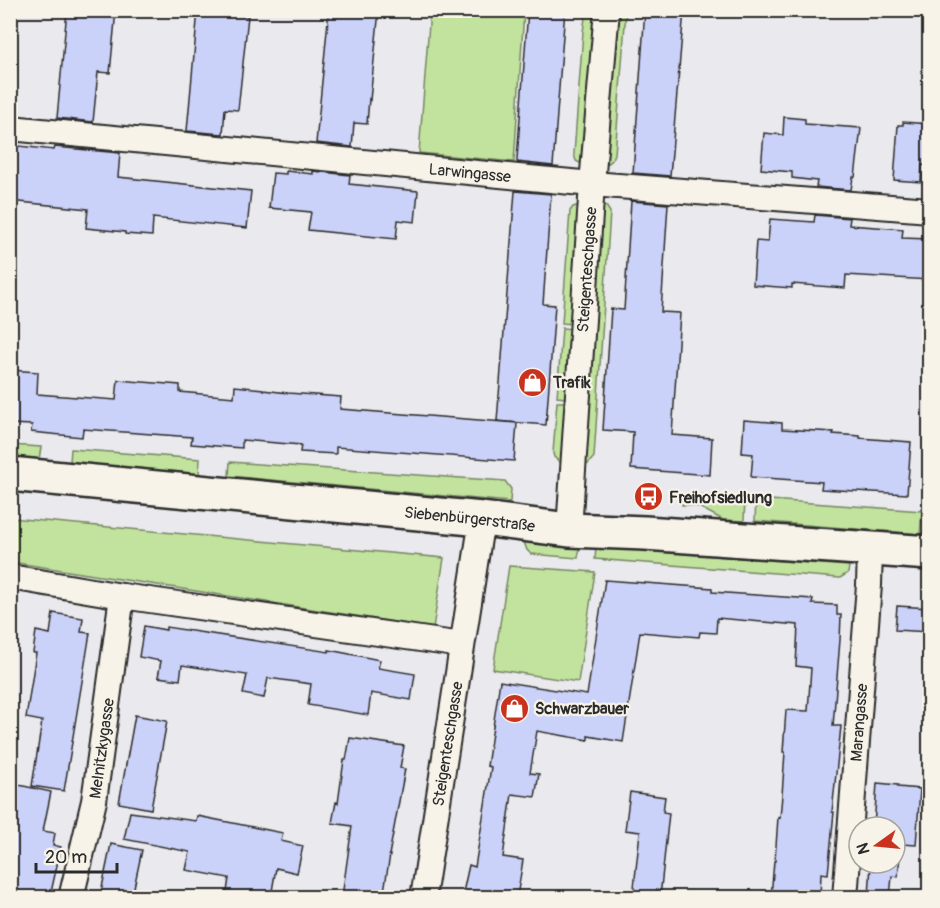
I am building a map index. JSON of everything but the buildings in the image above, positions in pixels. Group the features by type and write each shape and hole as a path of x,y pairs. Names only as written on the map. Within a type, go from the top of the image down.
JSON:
{"street":[{"name":"Steigenteschgasse","path":"569,530 592,184 607,10"},
{"name":"Larwingasse","path":"10,128 592,184 930,210"},
{"name":"Siebenbürgerstraße","path":"10,474 482,519 569,530 930,553"},
{"name":"Steigenteschgasse","path":"423,897 482,519"},
{"name":"Marangasse","path":"845,897 870,549"},
{"path":"10,577 122,596 462,645"},
{"name":"Melnitzkygasse","path":"71,897 93,801 122,596"}],"green space":[{"path":"430,11 524,11 514,162 419,153"},
{"path":"586,11 595,11 582,164 576,161 574,154"},
{"path":"616,11 626,11 615,154 612,161 605,165"},
{"path":"580,205 572,324 562,323 570,211 573,207"},
{"path":"601,205 606,206 610,212 594,457 587,465 582,465"},
{"path":"562,328 572,329 566,398 557,397"},
{"path":"557,402 565,402 562,464 553,453"},
{"path":"10,445 41,447 39,460 11,457"},
{"path":"71,449 200,459 199,474 70,462"},
{"path":"230,462 505,481 511,489 510,502 229,476"},
{"path":"682,494 745,498 744,521 723,520 699,507 682,505"},
{"path":"756,499 922,511 920,534 755,521"},
{"path":"11,518 444,558 433,628 11,562"},
{"path":"524,542 580,546 578,558 531,554"},
{"path":"596,547 849,566 848,573 840,578 595,559"},
{"path":"509,566 595,572 578,682 493,669"}],"place":[{"name":"Trafik","path":"532,382"},
{"name":"Freihofsiedlung","path":"648,497"},
{"name":"Schwarzbauer","path":"514,708"}]}
